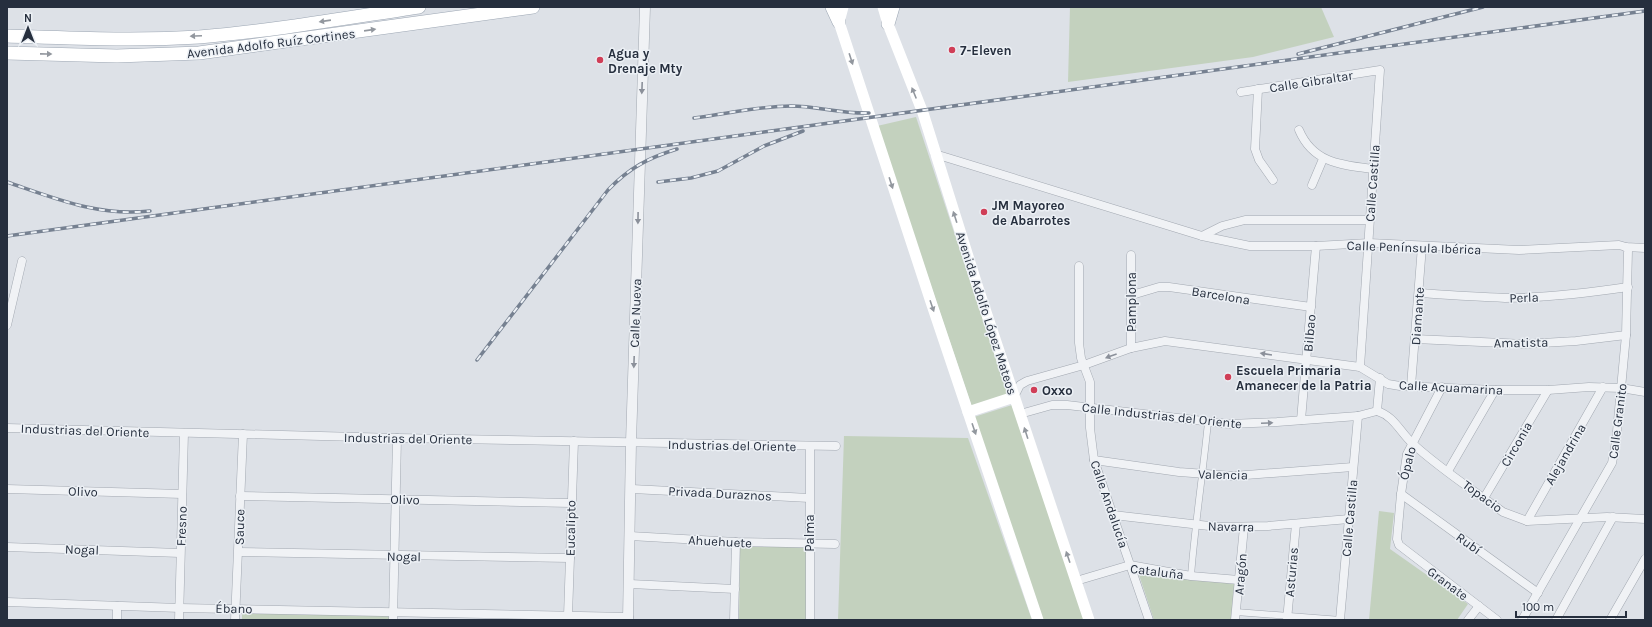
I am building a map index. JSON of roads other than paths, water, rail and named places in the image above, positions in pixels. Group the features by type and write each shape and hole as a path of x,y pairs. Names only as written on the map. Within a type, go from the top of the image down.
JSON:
{"main road":[{"name":"Avenida Adolfo Ruíz Cortines","path":"7,36 120,39 198,37 238,33 419,7"},
{"name":"Avenida Adolfo Ruíz Cortines","path":"7,53 117,56 199,53 533,7"},
{"path":"832,7 839,22 1038,620"},
{"path":"839,22 843,7"},
{"name":"Avenida Adolfo López Mateos","path":"883,7 888,24 923,113 1014,397 1090,620"},
{"path":"888,24 893,7"},
{"path":"968,412 1014,397"}],"street":[{"name":"Calle Nueva","path":"628,618 632,489 631,442 645,7"},
{"name":"Calle Gibraltar","path":"1241,92 1380,70"},
{"name":"Calle Castilla","path":"1360,367 1380,70"},
{"path":"1258,89 1254,139 1255,149 1259,160 1273,180"},
{"path":"1299,130 1307,144 1324,159 1347,166 1373,169"},
{"name":"Calle Península Ibérica","path":"935,154 1202,236 1250,246 1316,246 1369,243 1519,250 1619,245 1626,248 1645,248"},
{"path":"1312,186 1324,159"},
{"name":"Calle Península Ibérica","path":"1202,236 1222,226 1245,220 1369,220"},
{"name":"Bilbao","path":"1301,420 1316,246"},
{"name":"Diamante","path":"1411,386 1422,246"},
{"name":"Calle Granito","path":"1522,620 1612,463 1616,442 1626,335 1628,250 1626,248"},
{"name":"Pamplona","path":"1131,255 1131,348"},
{"path":"7,325 22,261"},
{"name":"Calle Andalucía","path":"1079,266 1079,343 1090,382 1090,407 1094,460 1149,620"},
{"name":"Barcelona","path":"1132,295 1159,287 1169,287 1311,307"},
{"name":"Perla","path":"1419,293 1505,298 1584,294 1628,287"},
{"name":"Amatista","path":"1415,339 1524,344 1626,335"},
{"name":"Calle Acuamarina","path":"1014,397 1020,385 1027,381 1084,365 1131,348 1153,342 1177,341 1360,367 1388,384 1495,390 1548,390 1569,387 1603,387 1645,392"},
{"path":"1377,411 1380,378"},
{"name":"Ópalo","path":"1399,546 1397,539 1404,464 1411,443 1442,387"},
{"name":"Alejandrina","path":"1527,521 1603,387"},
{"path":"1448,471 1495,390"},
{"name":"Circonia","path":"1484,498 1548,390"},
{"name":"Calle Industrias del Oriente","path":"1020,414 1052,405 1090,407 1208,422 1255,423 1358,416 1377,411"},
{"name":"Topacio","path":"1377,411 1392,419 1411,443 1503,512 1527,521 1613,517 1645,519"},
{"name":"Calle Castilla","path":"1340,620 1358,416"},
{"path":"1191,576 1195,525 1203,474 1208,422"},
{"name":"Industrias del Oriente","path":"7,428 397,438 836,446"},
{"name":"Fresno","path":"179,620 184,433"},
{"name":"Sauce","path":"235,620 243,434"},
{"path":"393,616 397,438"},
{"name":"Eucalipto","path":"568,616 574,441"},
{"name":"Palma","path":"810,446 810,620"},
{"name":"Valencia","path":"1094,460 1203,474 1262,475 1354,467"},
{"name":"Olivo","path":"7,489 182,494"},
{"name":"Privada Duraznos","path":"632,489 809,498"},
{"name":"Rubí","path":"1400,494 1538,593"},
{"name":"Olivo","path":"240,496 571,503"},
{"name":"Navarra","path":"1113,514 1195,525 1244,527 1349,519"},
{"path":"1558,620 1613,517"},
{"name":"Asturias","path":"1287,618 1296,524"},
{"name":"Aragón","path":"1236,616 1244,527"},
{"name":"Ahuehuete","path":"630,536 736,542 835,544"},
{"path":"734,620 736,542"},
{"name":"Granate","path":"1399,546 1497,620"},
{"name":"Nogal","path":"7,547 180,553"},
{"name":"Nogal","path":"239,552 570,558"},
{"path":"1610,620 1645,559"},
{"name":"Cataluña","path":"1076,582 1130,565 1191,576 1239,580"},
{"path":"630,584 735,589"},
{"name":"Ébano","path":"7,602 180,608 236,608 393,616 568,616 628,618"},
{"path":"117,606 117,620"},
{"path":"1468,620 1479,606"},
{"path":"1236,616 1340,620"}],"railway":[{"path":"1298,54 1483,7"},
{"path":"7,236 1645,11"},
{"path":"694,118 779,106 810,107 869,113"},
{"path":"658,182 691,178 718,171 764,146 803,131"},
{"path":"477,360 608,190 631,170 648,160 677,149"},
{"path":"7,182 59,200 95,209 131,212 150,211"}],"place":[{"name":"7-Eleven","path":"952,50"},
{"name":"Agua y Drenaje Mty","path":"600,60"},
{"name":"JM Mayoreo de Abarrotes","path":"984,212"},
{"name":"Escuela Primaria Amanecer de la Patria","path":"1228,377"},
{"name":"Oxxo","path":"1034,390"}]}
